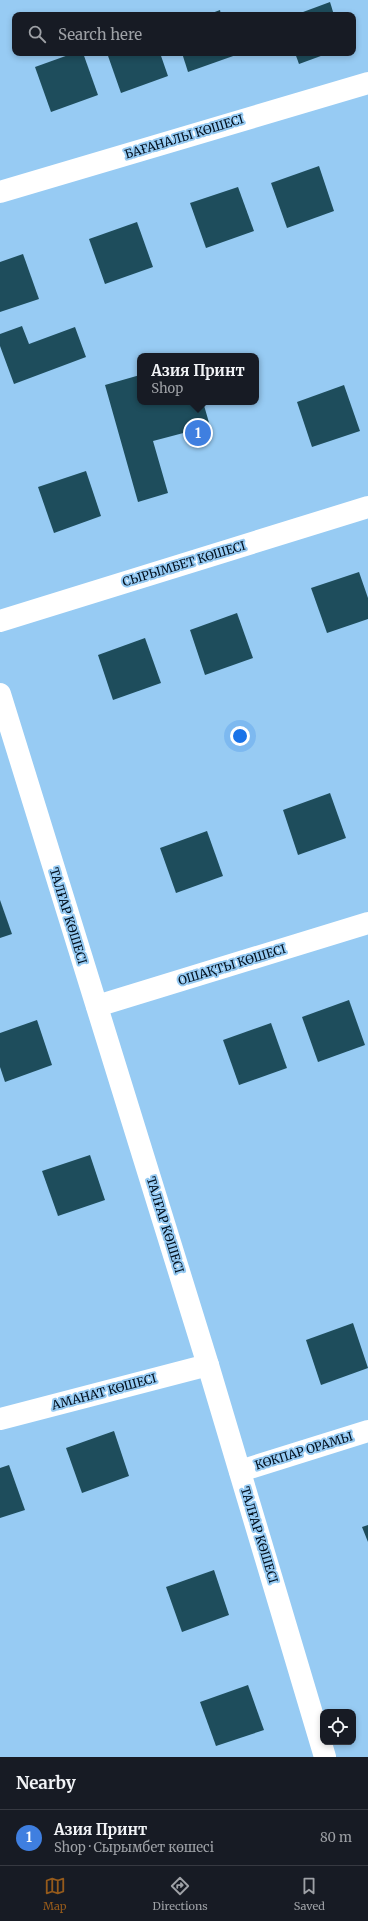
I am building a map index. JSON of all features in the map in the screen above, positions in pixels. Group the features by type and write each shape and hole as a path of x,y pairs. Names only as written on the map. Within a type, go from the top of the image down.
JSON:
{"street":[{"name":"БАҒАНАЛЫ КӨШЕСІ","path":"0,192 368,83"},
{"name":"СЫРЫМБЕТ КӨШЕСІ","path":"0,621 368,507"},
{"name":"ТАЛҒАР КӨШЕСІ","path":"0,694 208,1365 325,1757"},
{"name":"ОШАҚТЫ КӨШЕСІ","path":"97,1006 368,923"},
{"name":"АМАНАТ КӨШЕСІ","path":"0,1420 208,1365"},
{"name":"КӨКПАР ОРАМЫ","path":"240,1471 368,1431"}],"building":[{"path":"330,2 333,12 303,12"},
{"path":"66,56 84,56 98,95 51,112 35,67"},
{"path":"108,56 161,56 168,76 121,93"},
{"path":"183,56 233,56 188,72"},
{"path":"296,56 321,56 299,64"},
{"path":"319,166 334,211 287,228 271,183"},
{"path":"238,187 254,231 206,248 190,203"},
{"path":"137,222 153,267 105,284 89,239"},
{"path":"23,254 39,299 0,312 0,262"},
{"path":"22,326 29,344 75,327 86,357 14,384 0,346 0,334"},
{"path":"137,376 137,405 204,405 210,426 153,441 168,493 138,502 105,385"},
{"path":"344,385 360,431 312,447 297,402"},
{"path":"86,471 101,516 54,533 38,487"},
{"path":"359,572 368,598 368,619 327,633 311,588"},
{"path":"237,613 253,658 205,675 190,630"},
{"path":"145,638 161,683 113,700 98,655"},
{"path":"330,793 346,838 298,855 283,810"},
{"path":"207,831 223,876 176,893 160,848"},
{"path":"0,900 12,934 0,938"},
{"path":"349,1000 365,1045 318,1062 302,1017"},
{"path":"37,1020 52,1065 5,1082 0,1067 0,1033"},
{"path":"271,1023 287,1068 239,1085 223,1040"},
{"path":"90,1155 105,1200 58,1216 42,1171"},
{"path":"353,1323 368,1368 321,1385 306,1340"},
{"path":"114,1431 129,1476 82,1493 66,1448"},
{"path":"9,1465 25,1510 0,1518 0,1468"},
{"path":"368,1525 368,1542 362,1527"},
{"path":"214,1570 229,1615 182,1632 166,1587"},
{"path":"248,1685 264,1730 216,1746 200,1702"}],"place":[{"name":"Азия Принт","path":"198,433"}]}
